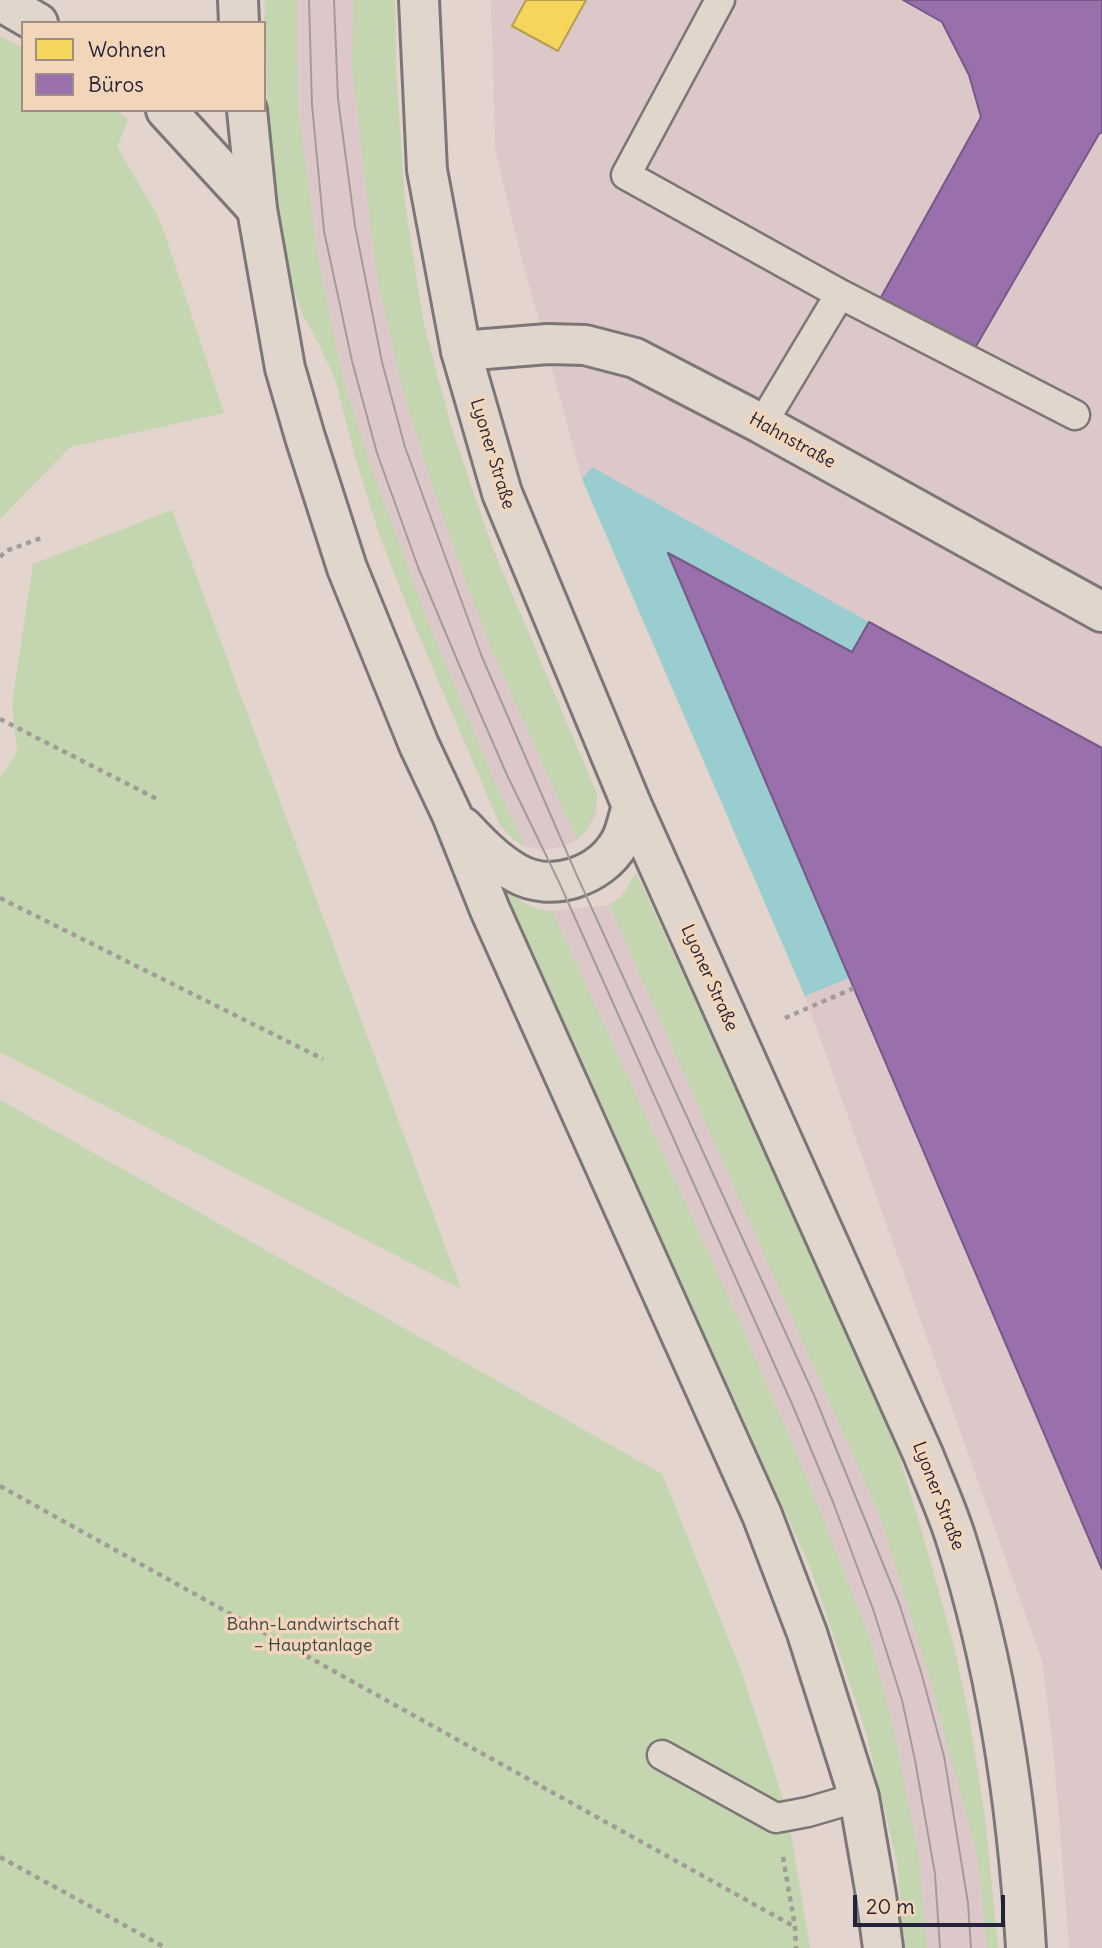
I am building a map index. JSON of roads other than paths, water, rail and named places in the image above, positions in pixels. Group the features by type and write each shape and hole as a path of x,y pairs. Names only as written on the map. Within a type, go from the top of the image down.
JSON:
{"main road":[{"path":"238,0 239,21"},
{"name":"Lyoner Straße","path":"419,0 427,170 461,351 502,493 632,806 923,1454 955,1536 988,1654 999,1711 1016,1821 1026,1948"},
{"path":"0,1 35,21"},
{"path":"168,112 257,209"},
{"path":"247,112 257,209 285,368 347,568 490,910 762,1515 807,1633 859,1797 883,1948"},
{"name":"Hahnstraße","path":"461,351 548,344 585,345 635,358 762,424 1102,612"},
{"path":"452,815 493,858 517,874 539,883 578,878 606,861 620,842 632,806"}],"lane":[{"path":"720,0 626,175 840,295 1075,415"},
{"path":"762,424 840,295"},
{"path":"662,1755 776,1818 859,1797"}],"water":[{"path":"592,467 869,622 852,652 669,554 849,978 805,996 582,479"}],"tram line":[{"path":"309,0 312,105 324,231 352,361 377,453 418,567 463,674 507,775 559,882 792,1404 833,1502 873,1609 902,1700 935,1874 940,1948"},
{"path":"334,0 338,99 355,226 382,362 405,447 482,657 578,878 814,1395 899,1603 944,1756 968,1903 971,1948"}],"park label":[{"name":"Bahn-Landwirtschaft – Hauptanlage","path":"313,1635"}]}
